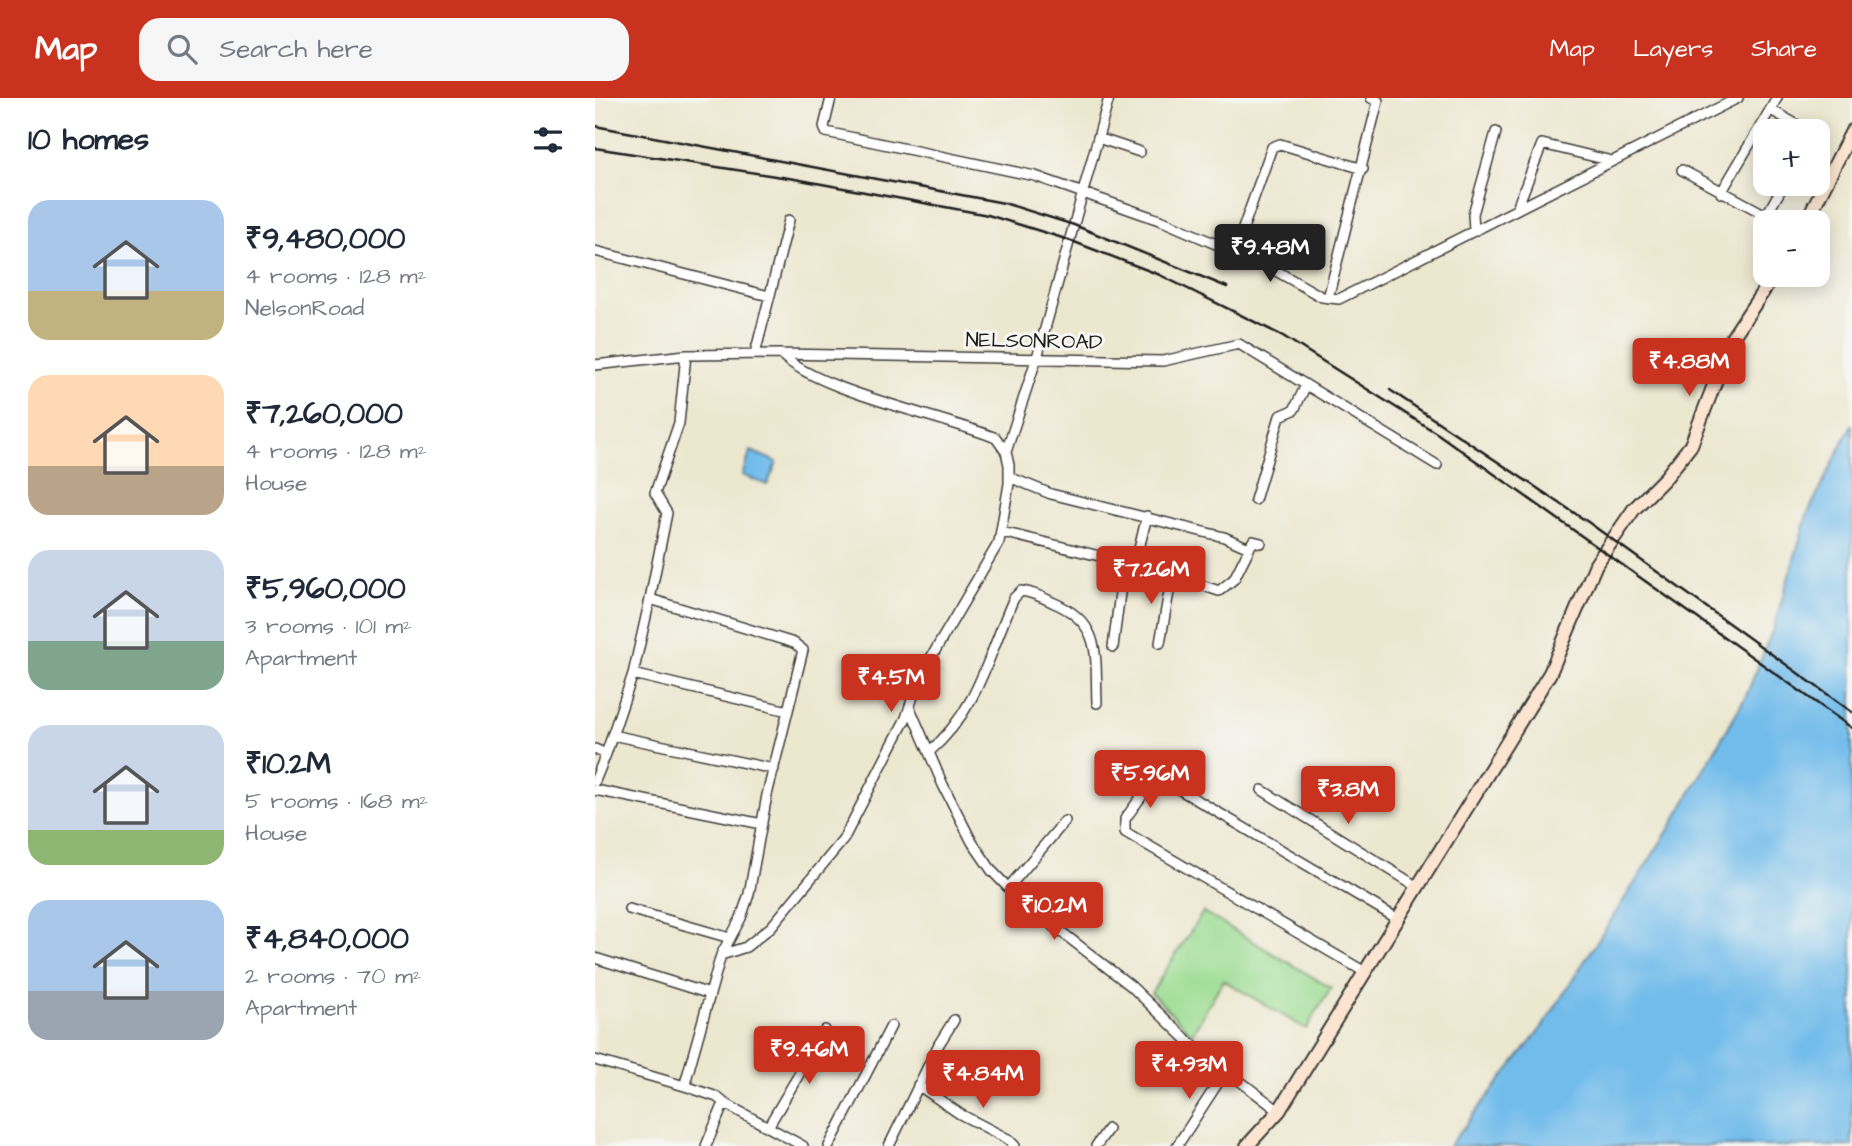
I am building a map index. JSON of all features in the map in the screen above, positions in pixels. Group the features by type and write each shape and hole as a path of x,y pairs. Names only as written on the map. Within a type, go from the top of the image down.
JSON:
{"main road":[{"path":"1813,210 1852,131"},
{"path":"1247,1146 1279,1111 1551,673 1596,564 1634,509 1666,477 1691,445 1732,338 1766,287"}],"street":[{"path":"831,98 824,127 826,132 1035,176 1235,251 1328,298 1339,299 1738,98"},
{"path":"721,955 746,947 771,928 836,851 911,708 919,678 994,554 1002,532 1009,477 1006,452 1036,359 1109,98"},
{"path":"1721,193 1777,98"},
{"path":"1328,298 1363,169 1376,99"},
{"path":"1771,110 1787,119"},
{"path":"1474,230 1473,214 1496,132"},
{"path":"1098,138 1140,152"},
{"path":"1235,251 1271,148 1280,144 1363,169"},
{"path":"1517,208 1542,145 1612,160"},
{"path":"1682,170 1764,219 1777,196"},
{"path":"755,354 789,220"},
{"path":"595,251 769,296"},
{"name":"NELSONROAD","path":"595,366 686,355 755,354 1163,361 1238,344 1437,466"},
{"path":"781,354 788,361 835,385 996,438 1006,452"},
{"path":"595,781 633,674 650,598 667,513 655,494 679,423 686,355"},
{"path":"1255,500 1280,416 1293,411 1306,385"},
{"path":"1009,477 1051,494 1147,516 1224,537 1249,548"},
{"path":"1113,647 1130,563 1147,516"},
{"path":"1002,532 1130,563 1219,591 1234,579 1253,541 1261,543"},
{"path":"1160,643 1172,575"},
{"path":"929,752 958,724 991,659 1014,597 1021,590 1069,609 1083,618 1094,642 1097,703"},
{"path":"650,598 800,647 803,653 774,769 749,894 721,955 686,1080 688,1087"},
{"path":"633,674 788,711"},
{"path":"911,708 972,842 1008,888 1131,986 1190,1043 1279,1111"},
{"path":"612,735 774,769"},
{"path":"595,749 606,754"},
{"path":"1365,972 1125,832 1125,820 1151,782 1165,781 1398,919"},
{"path":"595,790 762,824"},
{"path":"1262,790 1418,887"},
{"path":"1008,888 1065,821"},
{"path":"629,909 730,938"},
{"path":"595,958 710,994"},
{"path":"889,1146 918,1085 954,1020"},
{"path":"829,1146 891,1026"},
{"path":"768,1127 825,1030"},
{"path":"595,1060 717,1097 803,1146"},
{"path":"1177,1146 1226,1072"},
{"path":"918,1085 960,1114 1008,1139 1015,1146"},
{"path":"706,1146 724,1103"},
{"path":"1096,1146 1108,1129"}],"green space":[{"path":"1203,912 1331,988 1306,1029 1223,980 1192,1034 1151,993"}],"water":[{"path":"1852,424 1852,1146 1449,1146 1543,1026 1673,823 1746,696 1774,627 1807,515"},
{"path":"751,451 777,462 767,485 742,475"}],"railway":[{"path":"595,126 1004,203 1074,225 1227,287"},
{"path":"595,148 795,179 988,215 1069,240 1160,275 1283,336 1438,434 1852,728"},
{"path":"1390,390 1588,522 1852,712"}]}
